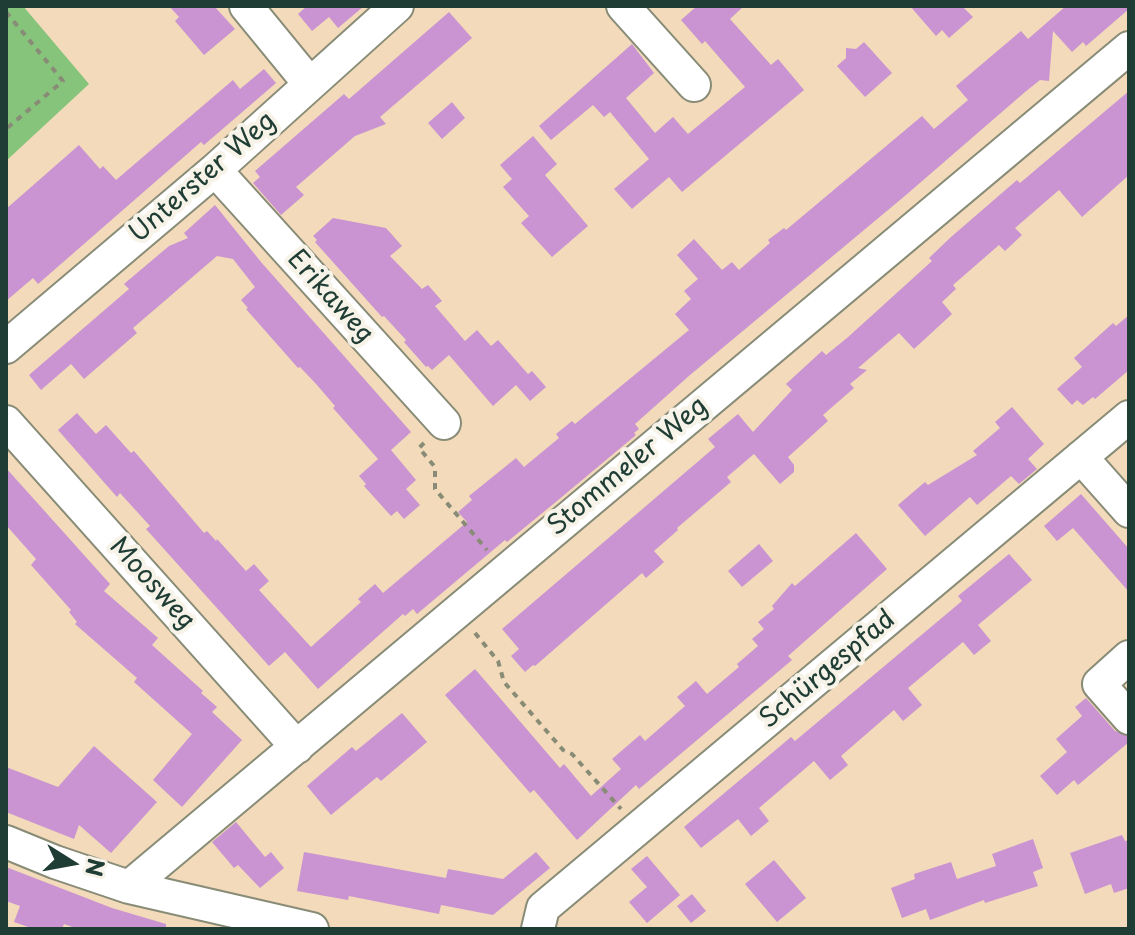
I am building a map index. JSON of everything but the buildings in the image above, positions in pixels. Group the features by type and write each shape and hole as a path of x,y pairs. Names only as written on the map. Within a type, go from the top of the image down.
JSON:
{"street":[{"path":"246,6 309,83"},
{"name":"Unterster Weg","path":"6,347 215,170 397,6"},
{"path":"623,6 694,85"},
{"name":"Stommeler Weg","path":"129,887 1129,48"},
{"name":"Erikaweg","path":"215,170 444,423"},
{"name":"Schürgespfad","path":"538,929 543,908 1129,417"},
{"name":"Moosweg","path":"6,422 297,747"},
{"path":"1081,457 1129,511"},
{"path":"1129,657 1099,684 1129,718"},
{"path":"6,842 129,887 312,929"}],"path":[{"path":"6,12 63,81 6,129"},
{"path":"444,423 419,448 435,467 435,489 505,571"},
{"path":"456,610 498,661 504,682 563,750 572,754 639,829"}],"green space":[{"path":"6,6 23,6 89,84 6,161"}]}
